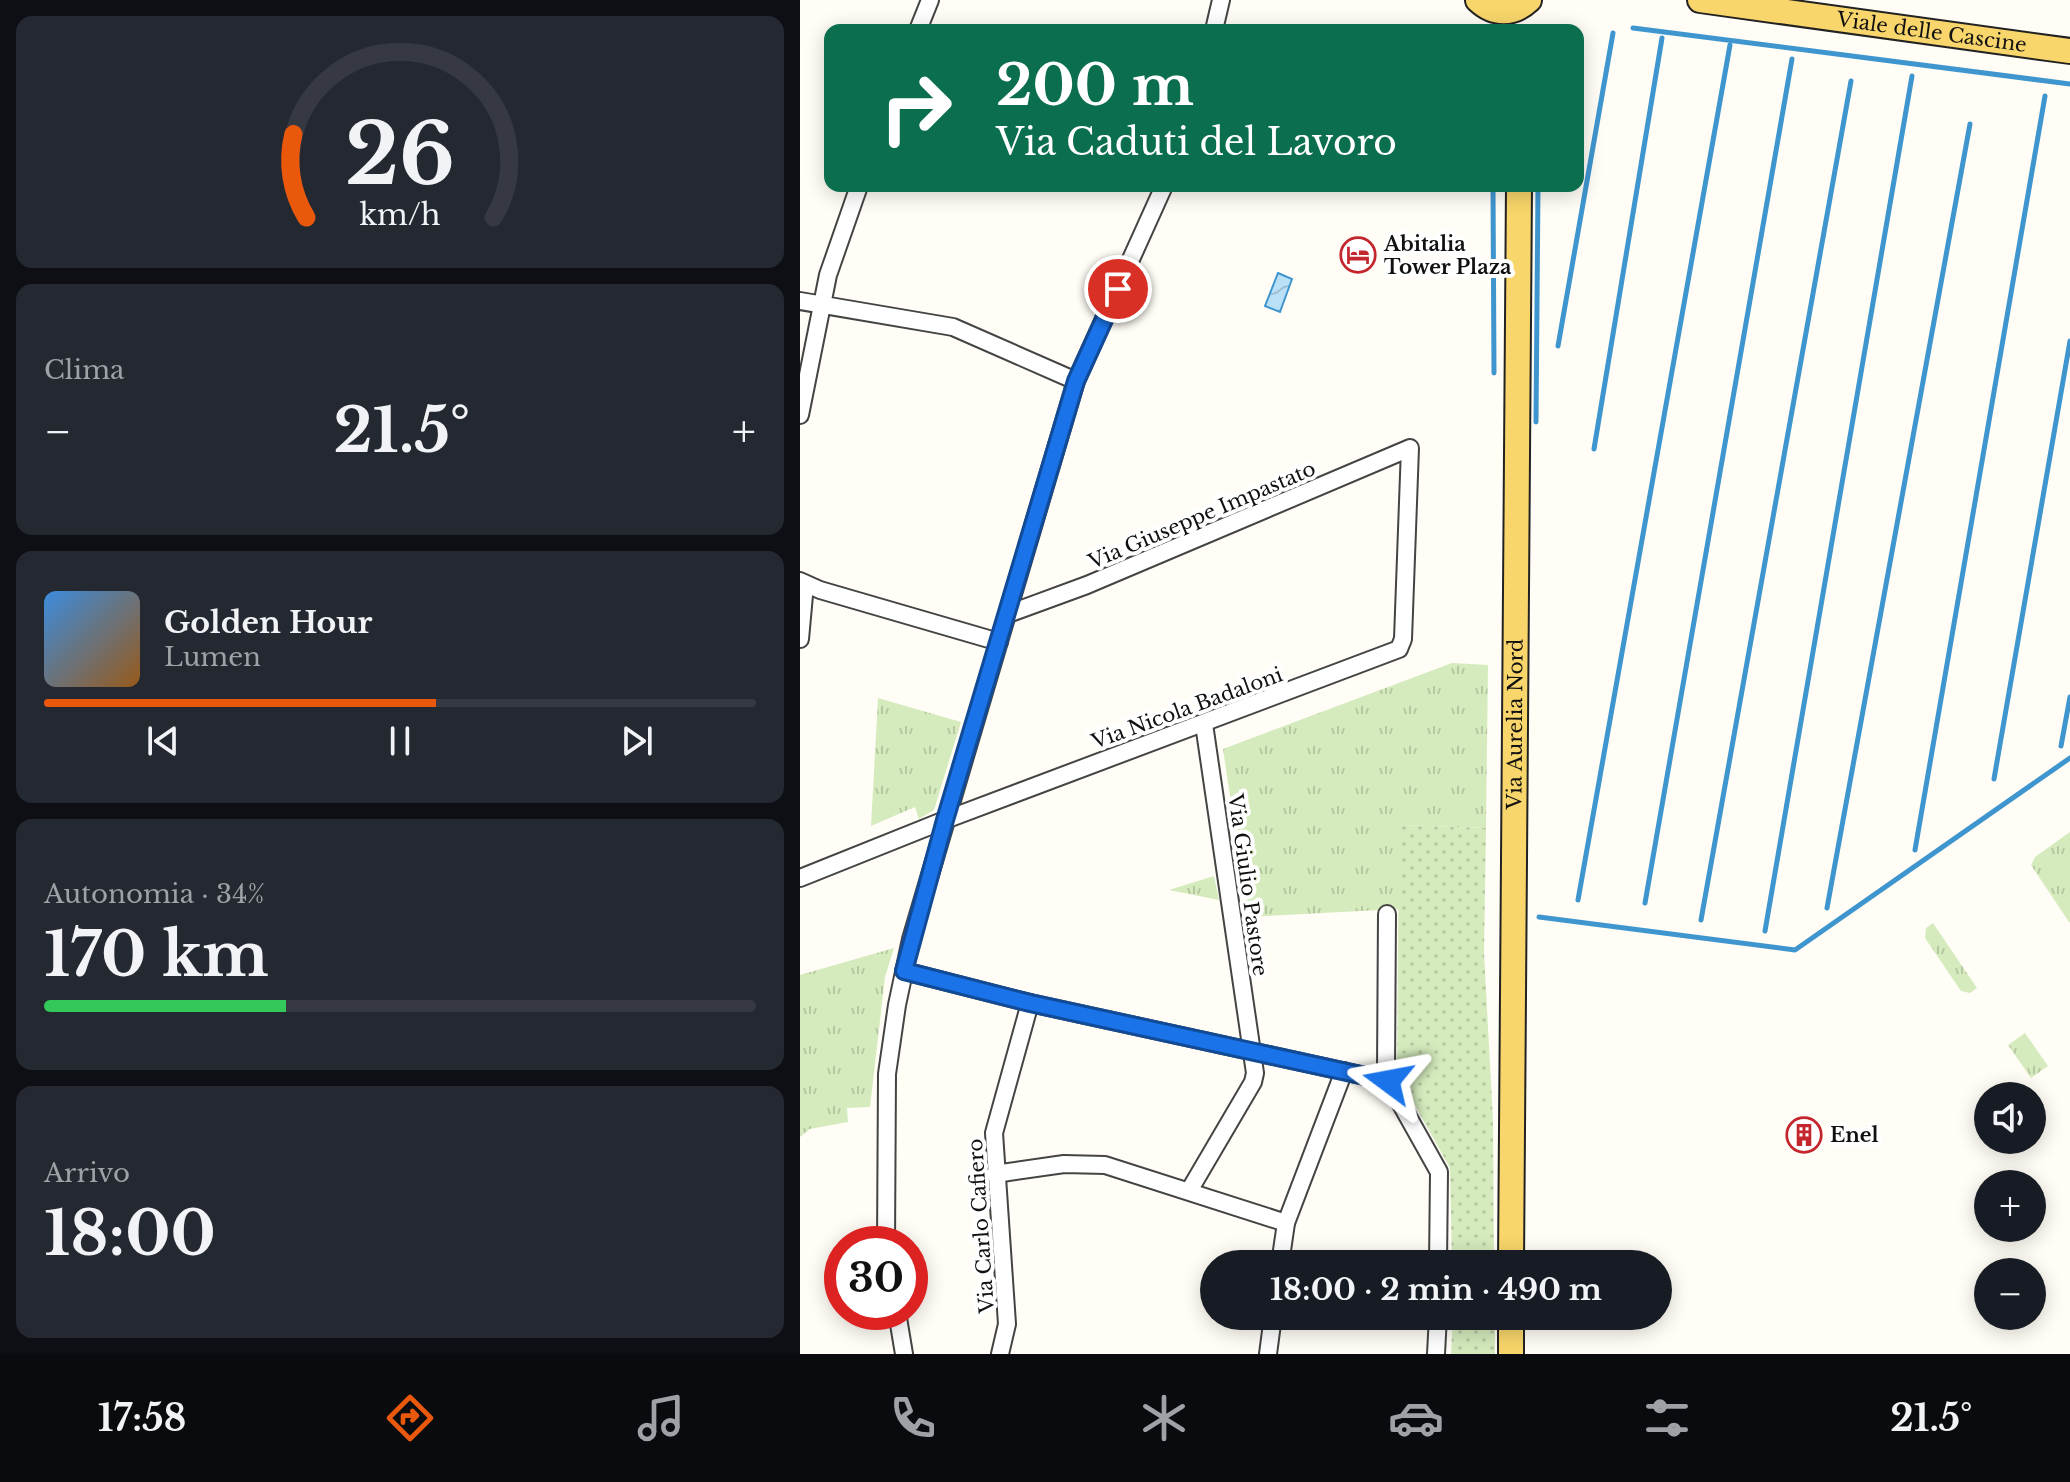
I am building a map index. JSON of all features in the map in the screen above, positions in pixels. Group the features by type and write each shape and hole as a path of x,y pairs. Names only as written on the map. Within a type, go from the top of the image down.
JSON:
{"main road":[{"name":"Viale delle Cascine","path":"1700,0 1780,6 2070,51"},
{"path":"1480,2 1501,12 1524,12"},
{"path":"1480,2 1494,24"},
{"name":"Via Aurelia Nord","path":"1511,1250 1519,192"},
{"path":"1511,1330 1511,1354"}],"street":[{"path":"920,24 930,0"},
{"path":"1215,24 1221,0"},
{"path":"800,415 820,305 857,192"},
{"path":"886,1226 886,1096 891,1042 904,971 945,820 1076,381 1161,192"},
{"path":"800,301 953,327 1076,381"},
{"name":"Via Giuseppe Impastato","path":"1008,614 1087,585 1410,448"},
{"name":"Via Nicola Badaloni","path":"800,878 1401,647 1410,448"},
{"path":"800,581 820,590 999,642"},
{"path":"800,589 804,595 800,639"},
{"name":"Via Giulio Pastore","path":"1189,1191 1253,1082 1253,1051 1204,724"},
{"path":"1387,914 1385,1057 1388,1081 1439,1172 1438,1250"},
{"path":"904,971 1030,1003 1388,1081"},
{"name":"Via Carlo Cafiero","path":"1000,1354 1007,1324 995,1174 995,1122 1030,1003"},
{"path":"1282,1250 1286,1223 1344,1071"},
{"path":"995,1174 1064,1164 1114,1167 1286,1223"},
{"path":"900,1330 904,1354"},
{"path":"1268,1354 1271,1330"},
{"path":"1436,1354 1437,1330"}],"green space":[{"path":"1452,663 1488,665 1486,828 1399,825 1399,909 1248,917 1223,749"},
{"path":"878,698 961,722 934,810 919,819 915,807 871,826"},
{"path":"1399,825 1486,828 1484,953 1493,1120 1494,1250 1452,1250 1450,1168 1397,1073"},
{"path":"2070,832 2069,922 2031,865 2035,857"},
{"path":"1214,876 1219,900 1169,890"},
{"path":"1933,923 1977,988 1970,993 1961,991 1925,938 1926,928"},
{"path":"894,948 885,977 870,1107 847,1108 848,1122 810,1129 800,1137 800,975"},
{"path":"2025,1033 2048,1066 2031,1078 2008,1045"},
{"path":"1452,1330 1495,1330 1495,1354 1451,1354"}],"water":[{"path":"1278,273 1292,279 1280,312 1265,306"}],"waterway":[{"path":"1633,28 2070,84"},
{"path":"1558,346 1613,33"},
{"path":"1594,449 1662,38"},
{"path":"1578,900 1730,45"},
{"path":"1645,903 1792,59"},
{"path":"1765,931 1912,76"},
{"path":"1701,920 1851,81"},
{"path":"1915,850 2045,96"},
{"path":"1827,908 1970,124"},
{"path":"1493,192 1494,373"},
{"path":"1536,422 1538,192"},
{"path":"1994,779 2070,341"},
{"path":"2061,746 2070,697"},
{"path":"1539,917 1795,950 2070,758"}],"place":[{"name":"Abitalia Tower Plaza","path":"1358,255"},
{"name":"Enel","path":"1804,1135"}],"route":[{"path":"1118,289 1076,381 945,820 904,971 1030,1003 1388,1081"}]}
